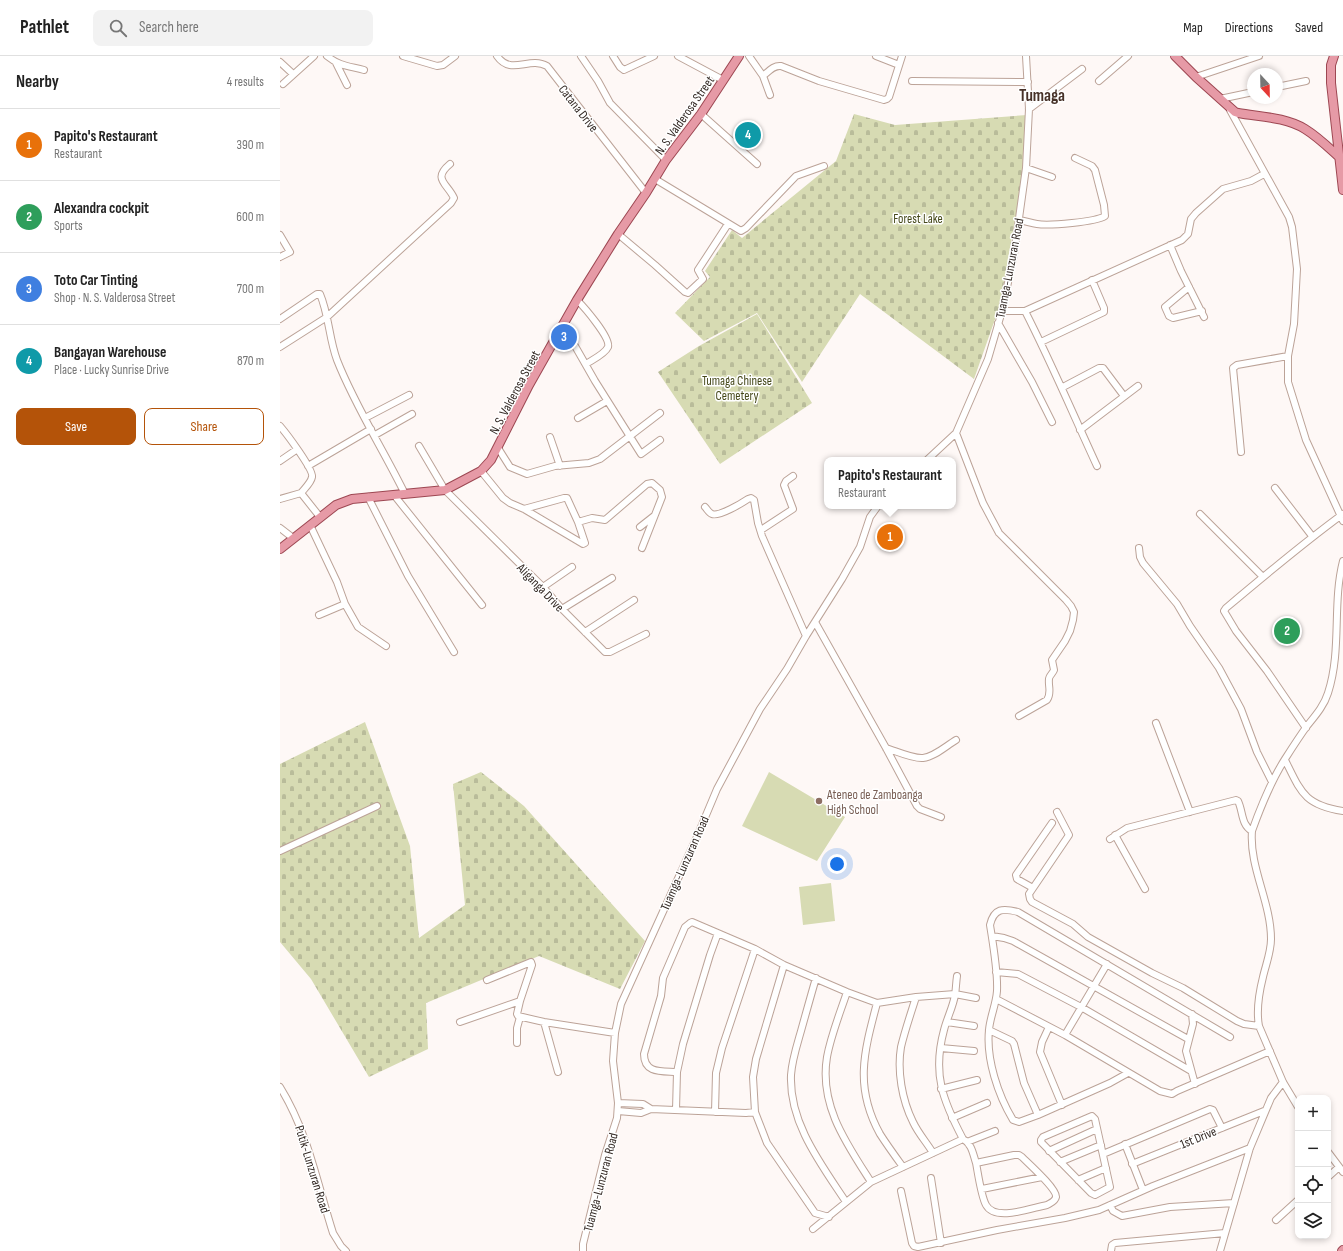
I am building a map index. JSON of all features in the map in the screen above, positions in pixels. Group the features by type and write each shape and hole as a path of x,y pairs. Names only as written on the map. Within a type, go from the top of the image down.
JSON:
{"main road":[{"name":"N. S. Valderosa Street","path":"280,549 336,505 352,499 445,490 482,471 498,448 529,385 618,234 666,160 701,114 739,56"},
{"path":"1175,56 1196,78 1230,108 1238,113 1276,119 1304,128 1340,157"},
{"path":"1334,56 1331,83 1343,190"}],"street":[{"path":"283,84 314,56"},
{"path":"327,56 336,63 364,70"},
{"path":"403,56 433,66 443,64 456,56"},
{"name":"Catana Drive","path":"496,56 503,63 508,64 535,60 542,62 547,66 646,193"},
{"path":"581,56 598,81 610,103 666,160"},
{"path":"613,56 620,68 624,70 654,56"},
{"path":"678,56 723,80"},
{"path":"749,56 763,76 770,95"},
{"path":"876,56 899,65"},
{"path":"763,76 774,67 782,66 819,81 884,100 888,99 889,97 902,56"},
{"name":"Tuamga-Lunzuran Road","path":"930,457 956,433 988,359 1002,311 1014,254 1026,168 1029,109 1026,56"},
{"path":"1099,81 1128,56"},
{"path":"1196,78 1259,56"},
{"path":"280,62 293,74"},
{"path":"336,63 347,85"},
{"path":"1029,109 1082,69"},
{"path":"912,81 1028,82"},
{"path":"1283,87 1306,81"},
{"path":"1220,98 1247,93"},
{"path":"1230,108 1264,174 1289,217 1292,227 1297,269 1296,306 1288,356 1288,382 1300,423 1316,464 1342,517 1312,536 1262,577 1224,611 1236,631 1267,671 1306,728"},
{"path":"701,114 757,164"},
{"path":"1019,220 1048,225 1087,222 1098,220 1105,216 1104,205 1095,170 1092,166 1075,158"},
{"path":"280,347 327,317 451,203 454,198 442,181 441,177 443,170 450,164"},
{"path":"655,179 739,231 743,231 796,176 824,166"},
{"path":"1026,168 1052,177"},
{"path":"1002,311 1026,310 1182,240 1188,234 1191,219 1223,190 1251,182 1264,174"},
{"path":"618,234 655,264 688,294 703,279 698,270 728,224"},
{"path":"280,235 290,252 280,258"},
{"path":"1170,245 1203,314 1173,318 1169,316 1165,307 1189,287"},
{"path":"1041,342 1104,312 1104,308 1092,280"},
{"path":"280,319 320,294 327,317 336,358 349,387 405,494"},
{"path":"578,300 589,312 608,344 608,347 604,352 586,364"},
{"path":"1026,310 1063,388 1097,466"},
{"path":"998,323 1032,382 1052,422"},
{"path":"564,325 607,401 641,454 660,440"},
{"path":"1241,452 1233,368 1236,365 1288,356"},
{"path":"1063,388 1099,368 1103,368 1124,396"},
{"path":"1080,430 1138,386"},
{"path":"365,418 409,395"},
{"path":"578,418 607,401"},
{"path":"498,448 510,467 527,474 560,466 589,463 595,461 660,413"},
{"path":"375,435 412,414"},
{"path":"280,426 312,474 312,478 301,493 280,499"},
{"path":"308,466 371,429"},
{"path":"956,433 983,503 999,533 1066,600 1074,612 1070,631 1052,660 1054,670 1049,679 1051,689 1049,697 1047,700 1019,716"},
{"path":"550,437 560,466"},
{"name":"Aliganga Drive","path":"419,446 445,490 543,587 562,609 603,650 608,652 646,634"},
{"path":"280,461 296,450"},
{"path":"482,471 503,498 584,544 585,541 578,522 567,498 524,509"},
{"path":"760,530 793,509 784,485 786,481 793,476"},
{"path":"578,522 592,518 605,520 647,484 652,483 660,490 662,497 642,548"},
{"path":"1275,488 1312,536"},
{"path":"301,493 320,518"},
{"path":"394,496 482,605"},
{"path":"368,497 408,576 454,652"},
{"path":"705,507 715,515 751,498 755,503 760,530 806,636"},
{"name":"Tuamga-Lunzuran Road","path":"583,1251 583,1244 605,1155 618,1111 613,1061 615,1033 621,1004 696,839 717,789 760,710 842,579 860,547 870,517 876,509"},
{"path":"1200,514 1262,577"},
{"path":"640,527 654,516"},
{"path":"310,525 337,582 345,604 358,627 386,646"},
{"path":"280,528 293,538"},
{"path":"1139,548 1140,557 1143,563 1177,604 1190,626 1219,668 1241,709 1257,752 1272,782"},
{"path":"1295,1102 1283,1082 1259,1026 1257,1011 1262,978 1270,952 1272,939 1270,922 1258,878 1251,840 1252,830 1272,782 1323,704 1331,680 1337,632 1339,575 1343,561"},
{"path":"543,587 572,567"},
{"path":"562,609 612,578"},
{"path":"585,632 634,600"},
{"path":"319,615 345,604"},
{"path":"815,622 917,806 920,809 941,817"},
{"path":"1156,723 1190,812"},
{"path":"886,748 918,758 924,758 931,756 956,740"},
{"path":"1285,760 1302,793 1318,805 1343,811"},
{"path":"1145,889 1112,837 1127,828 1237,801 1240,804 1245,825 1247,828 1252,830"},
{"path":"280,851 377,806"},
{"path":"1057,812 1069,835 1029,894 1032,902 1073,924 1088,937 1152,973 1183,988 1237,1021 1244,1024 1259,1026"},
{"path":"1033,888 1017,879 1016,875 1052,823"},
{"path":"1128,1073 1110,1083 1038,1115 1017,1122 1012,1120 992,1070 989,1030 997,989 990,925 993,916 997,912 1008,909 1018,912 1230,1037"},
{"path":"677,1072 655,1070 650,1068 644,1060 644,1054 661,996 663,978 685,927 692,922 755,949 846,992 877,1003 916,996 955,994 976,998"},
{"path":"676,1110 677,1072 683,1044 718,933"},
{"path":"992,936 1013,941 1188,1039"},
{"path":"715,1112 716,1073 722,1048 755,949"},
{"path":"487,980 532,962 520,1001 517,1043"},
{"path":"784,964 756,1059 753,1077 755,1112 767,1143 815,1213 829,1217"},
{"path":"1065,1035 1107,964"},
{"path":"996,972 1018,974 1081,1007 1191,1071"},
{"path":"957,976 955,994 944,1032 938,1065 941,1089 952,1118 972,1149 985,1204 995,1213 1004,1214 1047,1205 1053,1202 1056,1196 1055,1192 1042,1177 1019,1155 976,1163"},
{"path":"816,978 794,1054 791,1075 792,1093 796,1111 807,1140 846,1202"},
{"path":"846,992 827,1056 827,1092 836,1125 845,1142 871,1182"},
{"path":"916,996 901,1048 900,1071 902,1090 906,1106 913,1123 933,1153"},
{"path":"996,999 1065,1035 1160,1091 1172,1094 1270,1051"},
{"path":"460,1022 520,1001"},
{"path":"877,1003 865,1050 863,1074 865,1092 869,1107 881,1134 903,1167"},
{"path":"1192,1014 1193,1024 1186,1051 1195,1084"},
{"path":"520,1017 615,1033"},
{"path":"544,1022 558,1072"},
{"path":"947,1022 974,1026"},
{"path":"1049,1027 1042,1042 1040,1052 1062,1105"},
{"path":"989,1030 1012,1041 1014,1044 1024,1083 1038,1115"},
{"path":"941,1048 974,1051"},
{"path":"941,1089 977,1080"},
{"path":"1220,1251 1250,1148 1264,1111 1271,1098 1283,1082"},
{"name":"Putik-Lunzuran Road","path":"280,1087 292,1106 305,1138 333,1233 346,1251"},
{"path":"618,1103 642,1104 650,1109"},
{"path":"952,1118 988,1103"},
{"path":"618,1111 641,1113 650,1109 755,1112"},
{"path":"1103,1154 1210,1109 1215,1112 1222,1128"},
{"name":"1st Drive","path":"1132,1164 1264,1111"},
{"path":"1091,1116 1095,1119 1101,1145 1110,1187 1093,1194 1049,1151 1041,1142 1041,1139 1091,1116"},
{"path":"1049,1151 1097,1129"},
{"path":"813,1229 871,1182 933,1153 965,1140 995,1131"},
{"path":"1125,1144 1143,1190"},
{"path":"1060,1162 1101,1145"},
{"path":"901,1192 913,1245 918,1247 1099,1210 1143,1190 1250,1148"},
{"path":"1331,1156 1341,1170 1331,1175"},
{"path":"1078,1180 1106,1168"},
{"path":"982,1190 1042,1177"},
{"path":"931,1178 941,1243"},
{"path":"1110,1205 1113,1211 1122,1216 1170,1206 1234,1203"},
{"path":"1276,1220 1295,1203"},
{"path":"1111,1251 1112,1245 1115,1243 1225,1233"}],"green space":[{"name":"Forest Lake","path":"854,114 895,125 1027,115 1023,174 1000,305 974,379 860,294 802,382 757,313 704,341 675,313 710,277 705,271 732,230 742,238 836,161"},
{"name":"Tumaga Chinese Cemetery","path":"757,314 812,403 720,464 658,372 699,346"},
{"path":"365,722 410,846 419,938 465,905 453,784 481,772 524,806 645,941 620,989 539,956 426,1003 428,1049 369,1077 311,979 280,942 280,764"},
{"path":"769,772 845,817 817,861 742,826"},
{"path":"831,883 835,921 803,925 799,887"}],"place":[{"name":"Bangayan Warehouse","path":"748,135"},
{"name":"Toto Car Tinting","path":"564,337"},
{"name":"Papito's Restaurant","path":"890,537"},
{"name":"Alexandra cockpit","path":"1287,631"},
{"name":"Ateneo de Zamboanga High School","path":"819,801"}],"district":[{"name":"Tumaga","path":"1042,95"}]}
